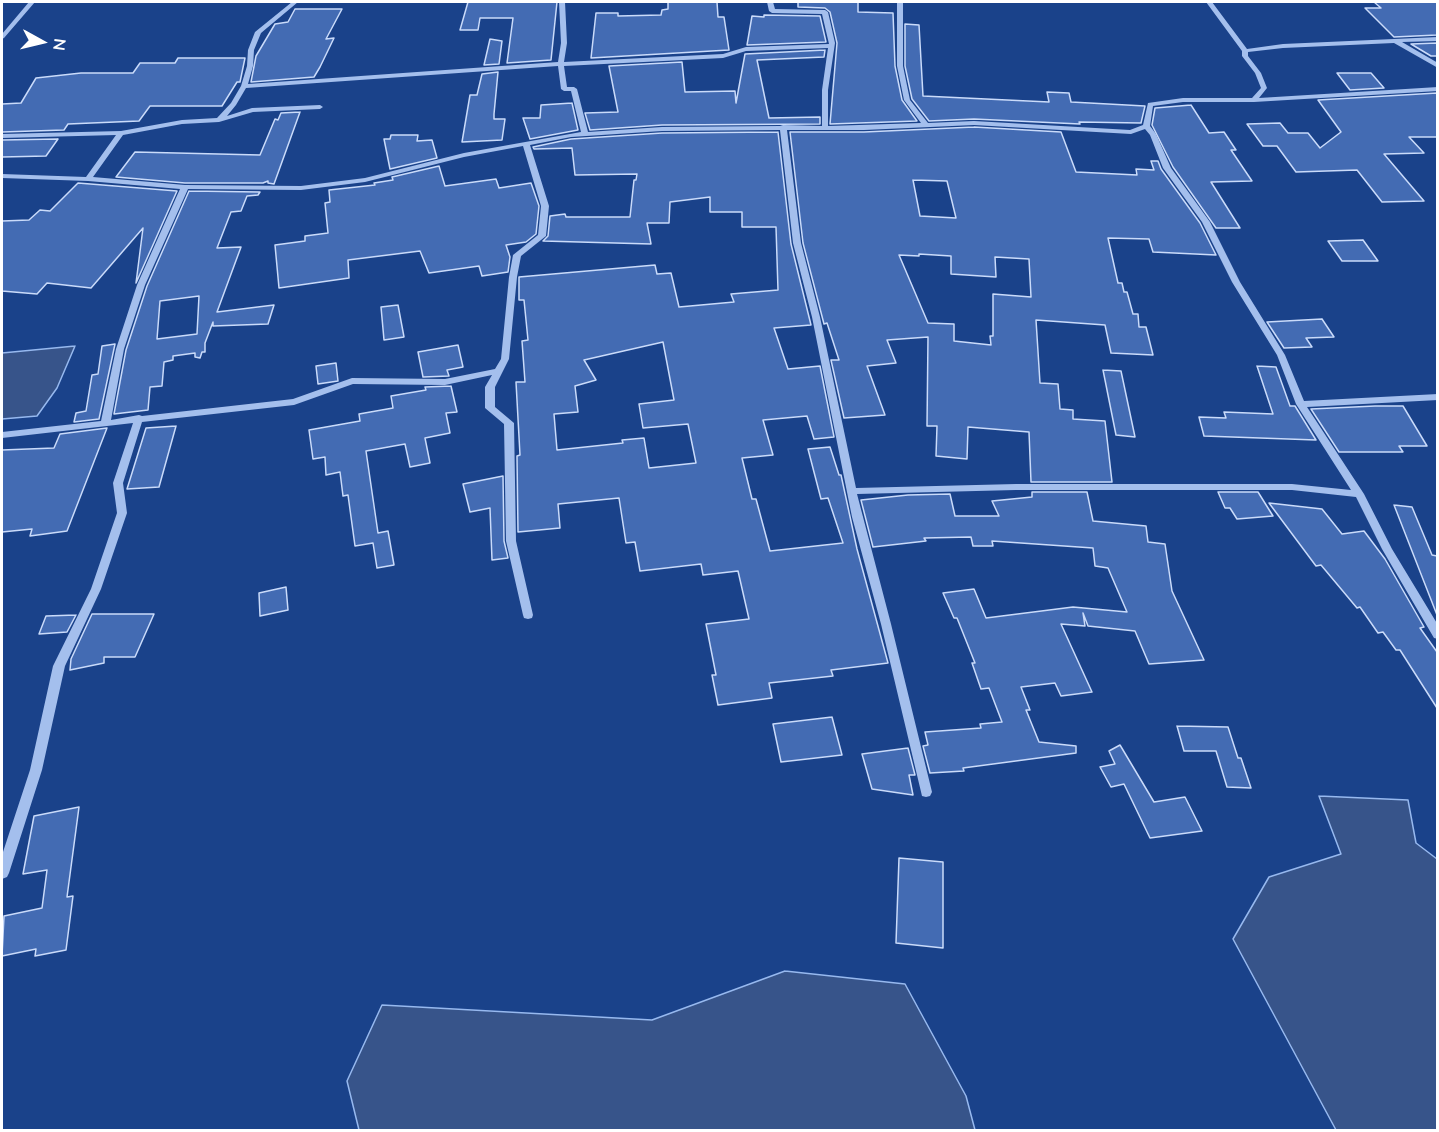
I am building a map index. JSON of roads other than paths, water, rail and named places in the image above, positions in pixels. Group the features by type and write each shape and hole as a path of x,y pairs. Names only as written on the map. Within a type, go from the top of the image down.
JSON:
{"street":[{"path":"2,37 32,2"},
{"path":"219,120 234,104 244,86 250,66 251,50 258,32 296,2"},
{"path":"562,2 564,43 561,64 564,89 574,88 585,134"},
{"path":"770,2 772,11 825,12 830,26 831,46 825,90 825,127"},
{"path":"900,2 900,66 907,100 926,125"},
{"path":"1209,2 1258,73 1264,88 1254,100"},
{"path":"1245,51 1283,46 1437,39"},
{"path":"1395,41 1437,66"},
{"path":"244,86 561,64 723,56 746,49 831,46"},
{"path":"1146,126 1150,104 1184,100 1254,100 1437,89"},
{"path":"2,136 121,133 182,122 219,120 252,110 320,107"},
{"path":"2,176 88,179 185,187 301,188 365,180 464,155 585,134 662,129 974,123 1131,132 1146,126"},
{"path":"1146,126 1153,134 1167,168 1206,222 1236,282 1281,356 1301,404 1359,494 1387,549 1437,635"},
{"path":"783,127 797,243 816,317 852,491 926,792"},
{"path":"88,179 121,133"},
{"path":"526,143 545,206 542,236 518,255 513,277 505,359 490,387 490,408 509,423 511,541 528,615"},
{"path":"106,421 120,349 141,285 185,187"},
{"path":"2,435 106,421 294,402 352,381 445,382 498,371"},
{"path":"1301,404 1437,397"},
{"path":"2,873 36,770 58,666 96,589 122,513 118,483 140,418"},
{"path":"852,491 1016,487 1200,487 1292,488 1359,494"}],"water":[{"path":"75,346 57,388 37,416 2,419 2,353"},
{"path":"1319,796 1408,800 1416,843 1437,859 1437,1130 1336,1130 1233,939 1269,877 1341,854"},
{"path":"785,971 905,984 966,1096 975,1130 359,1130 347,1081 382,1005 652,1020"}]}
